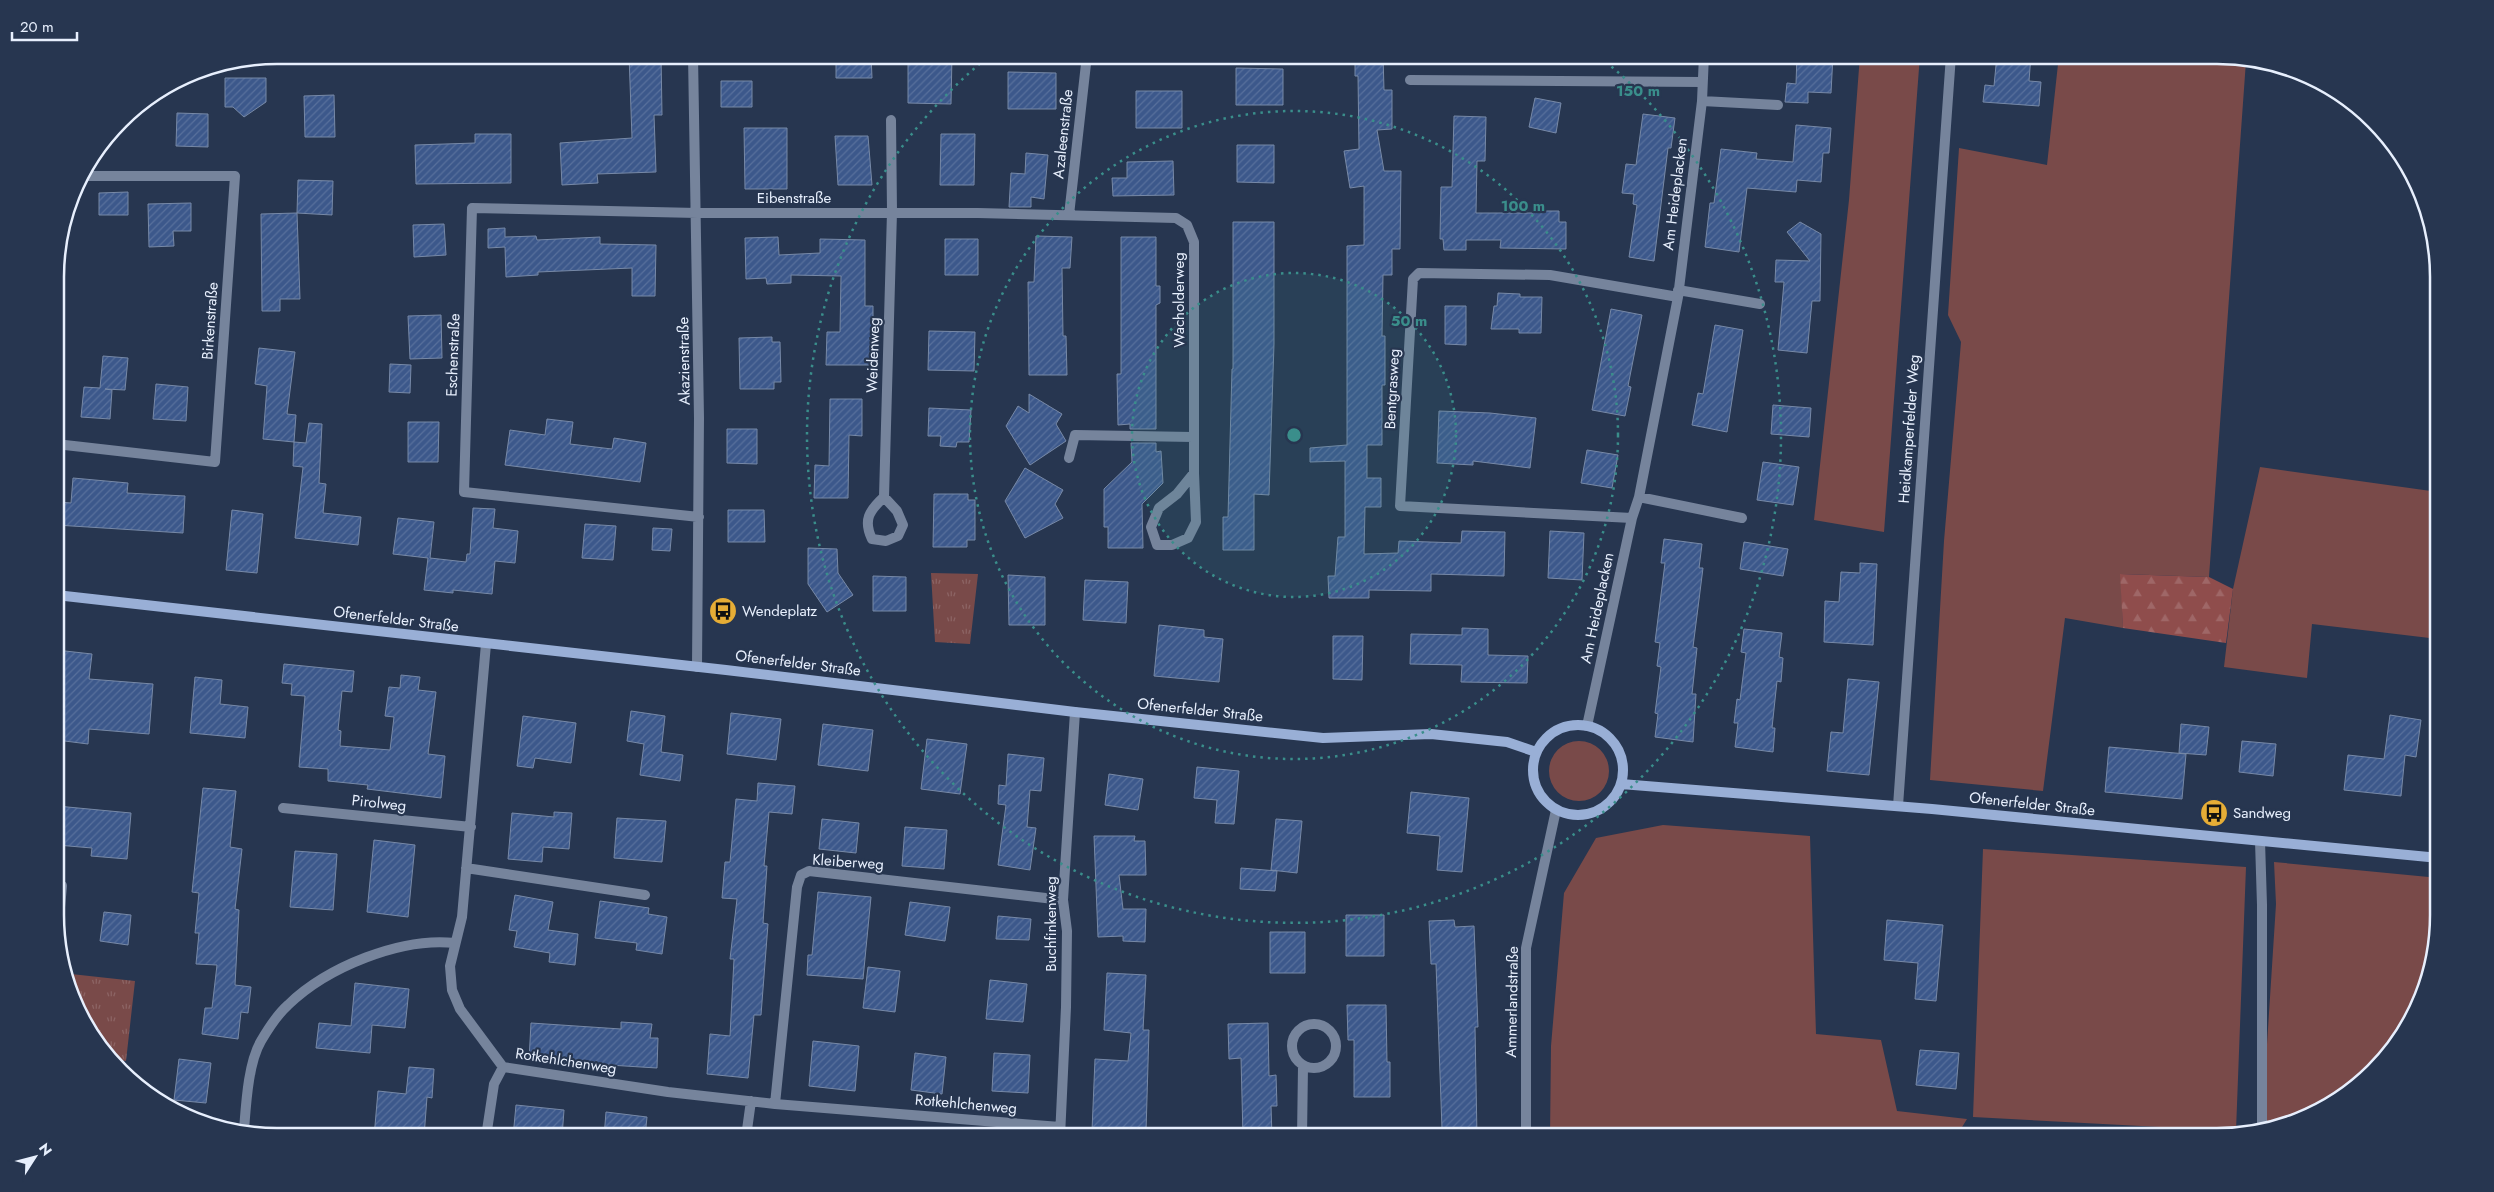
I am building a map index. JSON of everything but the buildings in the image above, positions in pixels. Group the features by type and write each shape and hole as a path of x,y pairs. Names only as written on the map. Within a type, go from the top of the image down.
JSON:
{"street":[{"name":"Akazienstraße","path":"692,64 697,213 699,517 697,667"},
{"name":"Azaleenstraße","path":"1069,215 1086,64"},
{"name":"Am Heideplacken","path":"1587,726 1632,518 1639,497 1678,293 1702,101 1703,64"},
{"name":"Heidkamperfelder Weg","path":"1898,806 1950,64"},
{"path":"1410,80 1702,82"},
{"path":"1702,101 1778,106"},
{"path":"891,120 892,212"},
{"name":"Birkenstraße","path":"64,445 215,462 235,176 89,176"},
{"name":"Eschenstraße","path":"697,213 472,208 464,492 699,517"},
{"name":"Eibenstraße","path":"697,213 892,212 1069,215"},
{"name":"Weidenweg","path":"884,497 892,212"},
{"name":"Wacholderweg","path":"1069,215 1167,216 1176,218 1186,225 1194,242 1193,437 1196,522 1188,538 1172,545 1157,544 1151,527 1159,508 1177,494 1194,473"},
{"name":"Bentgrasweg","path":"1632,518 1400,506 1413,279 1419,273 1550,275 1678,293"},
{"path":"1678,293 1760,304"},
{"path":"1070,458 1075,436 1193,437"},
{"path":"1639,497 1742,518"},
{"name":"Ofenerfelder Straße","path":"64,596 697,667 1075,712 1322,738 1431,734 1507,742 1536,752"},
{"name":"Rotkehlchenweg","path":"486,644 462,917 450,966 452,990 460,1009 503,1067 668,1092 1019,1128"},
{"name":"Buchfinkenweg","path":"1060,1128 1066,1007 1067,931 1063,900 1075,712"},
{"path":"1575,725 1587,726 1604,734 1617,747 1624,771 1616,796 1607,806 1582,816 1569,815 1556,810 1545,802 1535,785 1532,765 1536,752 1542,742 1557,730 1575,725"},
{"name":"Ofenerfelder Straße","path":"1621,784 1898,806 2430,857"},
{"name":"Pirolweg","path":"283,808 471,827"},
{"name":"Ammerlandstraße","path":"1526,1128 1526,948 1556,810"},
{"path":"2260,841 2262,905 2262,1123"},
{"path":"466,868 645,894"},
{"name":"Kleiberweg","path":"775,1104 797,887 801,876 809,871 1063,900"},
{"path":"244,1125 249,1082 260,1043 288,1005 322,978 375,954 414,944 441,941 455,943"},
{"path":"1311,1024 1324,1026 1332,1033 1336,1045 1333,1058 1318,1068 1303,1066 1296,1061 1292,1050 1294,1036 1302,1028 1311,1024"},
{"path":"1302,1128 1303,1066"},
{"path":"487,1128 494,1084 503,1067"},
{"path":"747,1128 750,1101"}],"green space":[{"path":"1859,64 1919,64 1884,532 1814,520 1849,200"},
{"path":"2058,64 2231,64 2246,66 2209,577 2121,574 2123,628 2065,618 2043,791 1930,780 1944,541 1961,342 1948,315 1959,148 2047,165"},
{"path":"2260,467 2430,491 2430,638 2312,624 2307,678 2224,667 2233,589"},
{"path":"931,573 978,574 970,644 935,642"},
{"path":"2120,574 2209,577 2233,589 2226,643 2123,628"},
{"path":"1579,741 1595,746 1600,750 1604,755 1609,771 1604,787 1600,792 1595,796 1579,801 1563,796 1558,792 1554,787 1549,771 1554,755 1558,750 1563,746"},
{"path":"1663,825 1810,836 1816,1034 1881,1040 1897,1111 1967,1119 1962,1128 1550,1128 1551,1046 1564,893 1596,838"},
{"path":"1983,849 2246,867 2236,1127 2180,1128 1973,1117"},
{"path":"2274,862 2430,877 2430,929 2426,957 2414,997 2394,1034 2368,1066 2336,1092 2299,1112 2266,1122 2262,1122 2276,904"},
{"path":"72,974 135,981 126,1061 121,1060 117,1056 92,1022 80,997"}],"place":[{"name":"Wendeplatz","path":"723,611"},
{"name":"Sandweg","path":"2214,813"}]}
